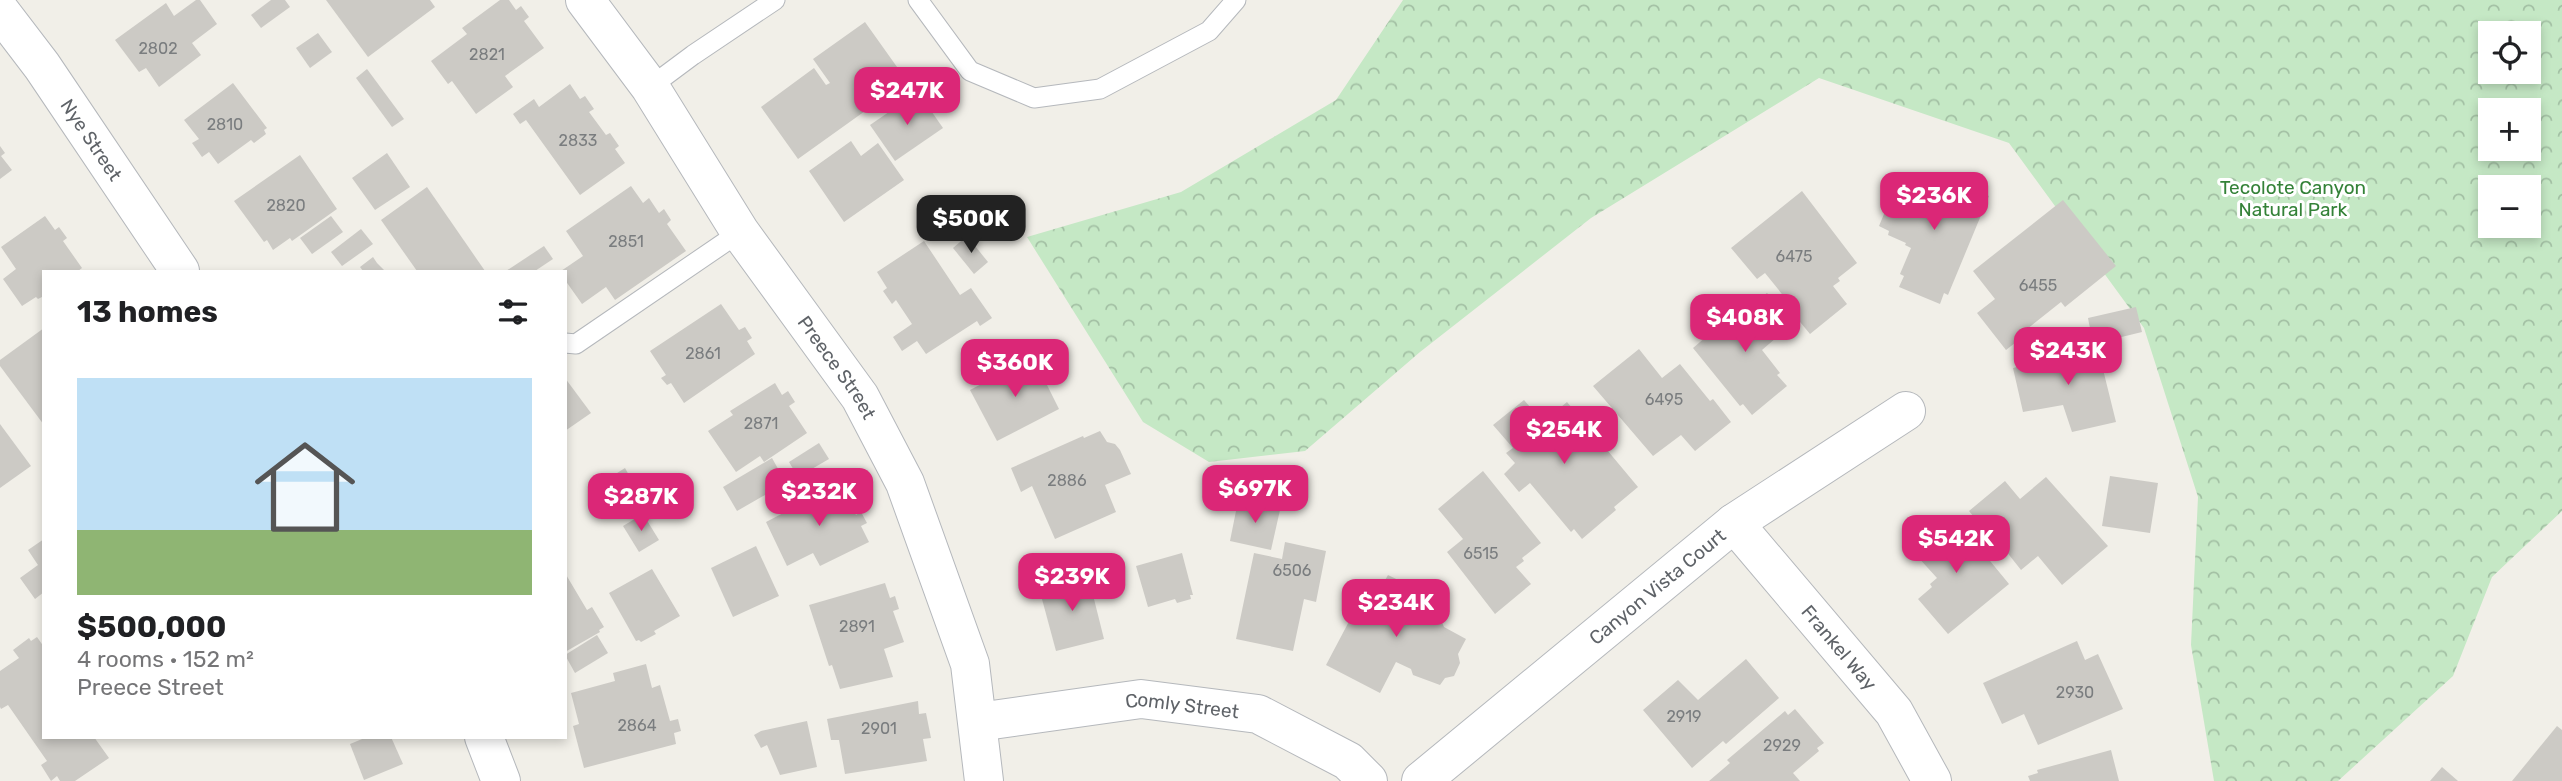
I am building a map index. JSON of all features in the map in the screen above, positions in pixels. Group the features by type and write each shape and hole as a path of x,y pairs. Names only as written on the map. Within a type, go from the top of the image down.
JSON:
{"street":[{"name":"Preece Street","path":"585,0 650,87 740,232 860,397 905,483 970,664 984,781"},
{"name":"Nye Street","path":"0,11 42,66 179,270"},
{"name":"Canyon Vista Court","path":"1421,781 1734,523 1906,411"},
{"name":"Frankel Way","path":"1734,523 1894,712 1932,781"},
{"name":"Comly Street","path":"978,722 1141,699 1258,714 1348,761 1368,781"},
{"path":"485,739 501,781"}],"lane":[{"path":"650,87 775,0"},
{"path":"918,0 970,71 1034,98 1100,89 1209,31 1236,0"},
{"path":"567,343 576,345 740,232"}],"green space":[{"name":"Tecolote Canyon Natural Park","path":"1403,0 2562,0 2562,511 2492,577 2453,676 2338,781 2214,781 2191,645 2198,497 2144,328 2009,143 1819,78 1591,218 1420,352 1305,451 1209,462 1143,422 1027,237 1181,192 1336,100"}],"building":[{"path":"200,0 217,24 192,43 201,55 159,87 146,68 139,72 115,40 166,3 174,16"},
{"path":"271,0 285,0 290,7 261,28 251,15"},
{"path":"326,0 430,0 435,7 368,57"},
{"path":"500,0 509,0 516,10 521,6 529,17 524,21 544,48 505,76 513,87 476,114 452,81 448,84 431,61 467,34 462,28"},
{"path":"865,22 907,81 798,159 761,107 814,68 826,85 830,83 813,59"},
{"path":"318,33 332,52 310,68 296,48"},
{"path":"367,69 404,119 392,127 356,78"},
{"path":"233,83 267,128 264,130 266,134 254,143 251,140 218,164 209,152 202,157 192,143 199,139 184,120"},
{"path":"570,84 580,99 585,96 594,109 589,112 606,135 610,133 619,146 615,149 625,163 580,195 526,120 520,124 513,114 534,99 539,107"},
{"path":"918,92 943,128 895,161 870,125"},
{"path":"851,141 861,156 878,143 904,180 844,222 809,171"},
{"path":"0,146 5,153 1,156 12,170 0,179"},
{"path":"387,153 410,187 375,210 352,178"},
{"path":"300,155 337,209 292,241 290,238 273,250 234,201"},
{"path":"1920,173 1940,182 1942,176 1989,196 1948,295 1944,293 1940,304 1899,287 1904,276 1900,274 1911,248 1888,235 1889,231 1879,226 1894,190 1910,197"},
{"path":"631,186 643,203 649,198 659,213 664,209 671,220 667,224 686,251 615,300 606,287 582,304 567,283 567,270 562,270 583,256 566,231"},
{"path":"427,187 484,270 416,270 381,220"},
{"path":"1802,191 1857,263 1838,278 1840,281 1833,286 1847,304 1810,334 1765,273 1757,279 1731,248"},
{"path":"2063,200 2116,266 2065,307 2061,302 2006,350 1977,313 1995,299 1973,271"},
{"path":"45,216 55,230 59,227 67,238 63,241 82,268 42,270 42,297 36,297 22,306 3,279 16,269 1,247"},
{"path":"331,216 343,232 312,254 300,238"},
{"path":"361,229 373,244 342,266 331,252"},
{"path":"967,236 988,262 974,274 953,248"},
{"path":"924,241 960,295 971,288 992,318 980,326 977,321 926,354 917,341 902,351 893,337 912,324 896,300 892,304 883,291 887,288 877,272"},
{"path":"544,246 553,259 536,270 508,270"},
{"path":"373,257 384,270 362,270 360,267"},
{"path":"1767,293 1778,305 1768,313 1783,332 1762,350 1787,386 1752,415 1743,404 1740,406 1693,348 1754,296 1758,300"},
{"path":"721,304 739,330 745,327 752,338 747,341 755,354 684,403 671,383 667,385 661,378 666,375 650,351"},
{"path":"2136,307 2142,332 2093,344 2088,318"},
{"path":"42,329 42,422 0,366 0,360"},
{"path":"2097,345 2116,422 2072,432 2063,405 2023,412 2013,368 2025,365 2023,362"},
{"path":"1639,349 1662,378 1680,364 1731,422 1695,451 1681,435 1653,456 1593,386"},
{"path":"1033,357 1059,409 997,441 970,390"},
{"path":"567,381 591,413 567,430"},
{"path":"775,383 782,395 788,391 795,402 789,406 807,433 764,462 760,456 736,472 708,431 733,415 730,411"},
{"path":"1524,400 1543,422 1567,402 1638,487 1582,539 1574,529 1571,532 1530,483 1519,492 1504,474 1515,463 1506,453 1513,448 1493,425"},
{"path":"0,424 31,466 0,488"},
{"path":"1100,431 1107,442 1115,444 1120,450 1131,474 1105,485 1116,512 1055,539 1032,486 1021,492 1011,468"},
{"path":"819,443 829,459 798,477 789,462"},
{"path":"772,458 786,483 737,511 723,487"},
{"path":"625,468 635,486 606,504 595,487"},
{"path":"1483,471 1541,543 1522,558 1524,561 1516,567 1531,584 1495,614 1447,552 1463,539 1438,509"},
{"path":"2110,476 2158,483 2150,533 2102,526"},
{"path":"2046,477 2108,546 2062,585 2038,556 2021,570 1991,532 1988,534 1969,511 2005,481 2020,499"},
{"path":"841,483 856,515 861,512 867,523 861,526 869,542 820,566 813,553 787,566 766,522"},
{"path":"1238,501 1280,510 1271,550 1230,541"},
{"path":"643,514 659,540 639,552 623,526"},
{"path":"1948,516 1955,524 1958,522 2009,584 1948,634 1918,599 1932,587 1930,584 1937,578 1917,556 1920,554 1913,544"},
{"path":"42,540 42,594 35,599 20,578 38,565 28,550"},
{"path":"1285,542 1326,551 1316,602 1304,599 1293,651 1236,639 1254,553 1282,559"},
{"path":"756,546 779,596 733,617 711,568"},
{"path":"1182,553 1193,595 1190,595 1191,599 1177,603 1175,599 1148,607 1136,566"},
{"path":"652,569 680,616 641,642 636,641 609,593"},
{"path":"1088,575 1104,639 1056,651 1039,588"},
{"path":"1388,575 1423,592 1427,601 1420,613 1441,620 1444,627 1466,639 1458,654 1460,663 1454,676 1445,678 1440,685 1413,675 1411,669 1396,662 1380,693 1326,665 1354,612 1357,614 1372,588 1379,591"},
{"path":"567,576 587,610 592,607 604,627 567,651"},
{"path":"885,583 890,598 895,596 899,609 893,611 904,642 884,649 893,677 840,689 832,665 829,666 809,605"},
{"path":"597,635 608,653 575,673 567,654"},
{"path":"37,637 42,644 42,739 95,739 109,758 75,781 60,781 57,776 51,781 41,765 47,761 8,705 1,709 0,707 0,671 19,658 13,650 29,638 31,641"},
{"path":"2077,641 2085,660 2098,654 2123,709 2038,745 2024,714 2002,724 1983,683"},
{"path":"1746,659 1779,698 1726,744 1723,741 1692,768 1643,710 1678,680 1698,700"},
{"path":"646,664 652,688 660,685 670,721 678,719 681,731 674,733 676,744 584,768 573,726 579,724 571,693 615,681 613,673"},
{"path":"918,701 919,714 926,713 931,738 923,739 927,761 845,774 839,740 831,740 827,719"},
{"path":"1795,709 1824,743 1817,748 1819,751 1793,773 1800,781 1709,781 1730,763 1727,760 1785,711 1788,715"},
{"path":"807,721 817,767 780,775 767,745 761,748 754,735"},
{"path":"2557,726 2562,730 2562,781 2512,781"},
{"path":"362,739 392,739 403,764 364,780 350,744"},
{"path":"2111,750 2119,781 2030,781 2028,776 2038,773 2037,770"},
{"path":"2442,767 2458,781 2430,781"}]}
